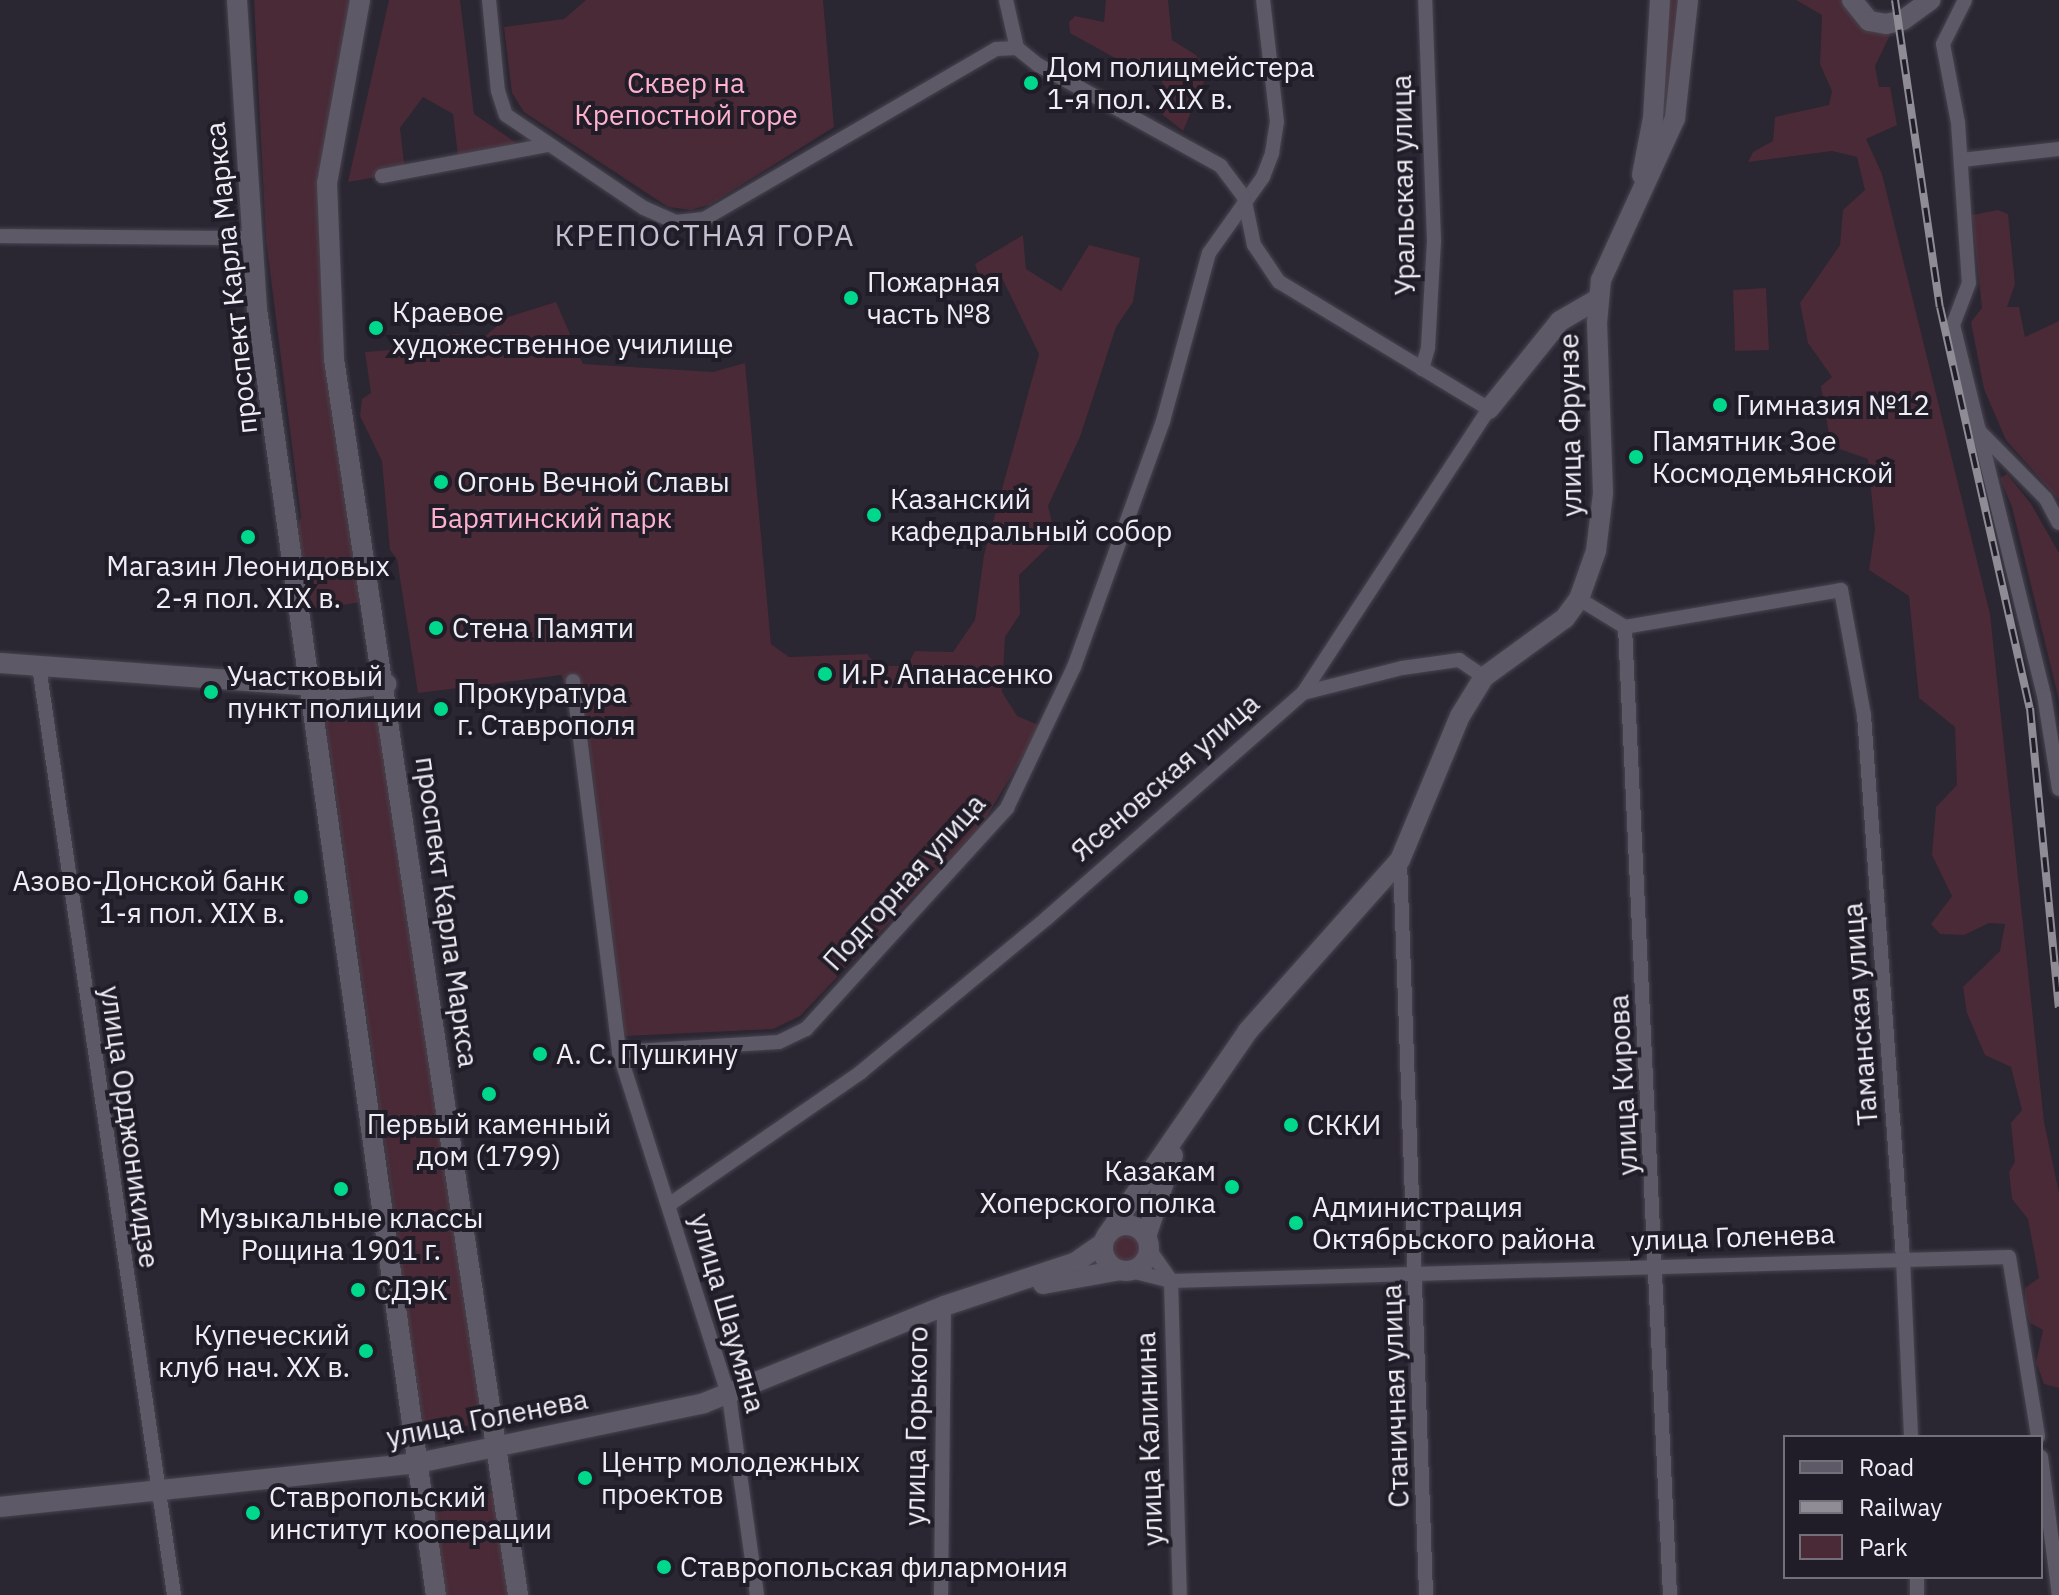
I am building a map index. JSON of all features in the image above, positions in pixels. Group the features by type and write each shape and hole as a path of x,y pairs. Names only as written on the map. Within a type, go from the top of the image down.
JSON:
{"main road":[{"name":"проспект Карла Маркса","path":"237,0 250,238 436,1595"},
{"name":"проспект Карла Маркса","path":"360,0 330,152 326,245 334,359 386,684 518,1595"},
{"path":"1638,199 1653,118 1660,0"},
{"name":"улица Фрунзе","path":"1105,1238 1283,987 1375,894 1400,860 1460,716 1484,677 1565,618 1579,599 1596,551 1603,493 1598,299 1610,255 1675,118 1688,0"},
{"path":"1852,0 1869,21 1886,24 1903,20 1931,0"},
{"name":"Ясеновская улица","path":"1489,409 1560,321 1598,299"},
{"path":"0,663 312,690 386,684"},
{"name":"улица Фрунзе","path":"1148,1243 1171,1159 1196,1108"},
{"path":"1128,1225 1148,1243 1146,1259 1125,1271 1105,1256 1105,1238 1128,1225"},
{"name":"улица Голенева","path":"0,1507 158,1493 418,1463 730,1405 944,1306 1076,1262 1105,1238"},
{"name":"улица Голенева","path":"965,1298 1125,1271"}],"street":[{"path":"489,0 501,105 517,125 644,208 688,223 704,219 996,49 1017,48"},
{"path":"1006,0 1017,48 1038,65 1221,166 1244,197 1254,245 1279,282 1489,409"},
{"name":"Подгорная улица","path":"619,1052 779,1042 806,1029 994,825 1019,787 1074,667 1163,421 1209,253 1244,197 1263,177 1277,122 1263,0"},
{"name":"Уральская улица","path":"1422,369 1428,348 1434,241 1425,0"},
{"path":"1965,0 1943,44 1962,160 1969,283 1953,325 2044,695 2059,789"},
{"path":"382,176 547,145"},
{"path":"1962,160 2059,149"},
{"path":"0,236 250,238"},
{"name":"Ясеновская улица","path":"670,1204 861,1072 1047,918 1303,693 1489,409"},
{"path":"1980,432 2046,499 2059,523"},
{"name":"Таманская улица","path":"1625,627 1841,590 1864,715 1903,1259 1911,1435"},
{"path":"1579,599 1625,627"},
{"name":"улица Кирова","path":"1625,627 1670,1595"},
{"path":"1303,693 1402,668 1459,660 1484,677"},
{"name":"улица Орджоникидзе","path":"39,666 174,1595"},
{"name":"улица Шаумяна","path":"573,681 619,1052 670,1204 730,1405 757,1595"},
{"name":"Станичная улица","path":"1400,860 1426,1595"},
{"path":"1148,1243 1171,1281"},
{"name":"улица Голенева","path":"1125,1271 1171,1281 2009,1257 2038,1435"},
{"name":"улица Калинина","path":"1171,1281 1180,1595"},
{"name":"улица Горького","path":"941,1595 944,1306"},
{"path":"2043,1472 2059,1595"}],"green space":[{"path":"254,0 354,0 319,218 319,251 327,357 368,601 315,609 299,569 302,554 296,531 301,517 266,239"},
{"path":"389,0 460,0 474,114 521,146 458,156 453,114 423,97 400,128 405,172 348,182"},
{"name":"Сквер на Крепостной горе","path":"586,0 823,0 834,127 711,204 691,210 668,207 524,112 512,93 504,27 564,19"},
{"path":"1106,0 1168,0 1172,40 1196,55 1208,72 1183,131 1163,115 1163,83 1145,66 1125,71 1115,58 1070,33 1069,22 1075,16 1104,22"},
{"path":"1667,0 1679,0 1672,85 1664,122 1660,122"},
{"path":"1796,0 1847,0 1892,31 1875,66 1879,87 1890,87 1897,125 1866,139 1882,174 1990,614 2044,1122 2059,1193 2059,1388 2044,1384 2036,1362 2043,1330 2030,1323 2025,1306 2025,1288 2039,1278 2028,1219 2012,1199 2009,1172 2015,1162 2011,1123 2022,1110 2011,1067 1985,1055 1967,1013 1963,987 2000,951 2005,924 1989,923 1964,935 1940,934 1931,924 1952,896 1932,855 1936,807 1957,785 1955,727 1919,698 1909,596 1869,570 1875,530 1868,459 1831,446 1821,386 1832,377 1808,343 1800,303 1840,245 1843,210 1865,190 1857,157 1832,151 1748,162 1753,152 1773,141 1775,117 1829,105 1832,91 1820,64 1822,15"},
{"path":"1998,210 2008,214 2015,284 2007,307 2019,307 2025,337 2059,321 2059,500 2006,440 1984,389 1971,322 1982,308 1972,215"},
{"name":"Барятинский парк","path":"1023,235 1026,269 1061,291 1089,245 1140,258 1133,302 1116,327 1080,437 1048,506 1056,539 1019,575 1020,614 1005,637 1002,692 1017,716 1041,726 981,826 800,1016 773,1029 625,1036 588,735 561,675 418,693 397,559 390,550 382,461 360,416 362,399 371,393 365,352 439,346 446,335 459,334 478,342 508,317 556,302 583,364 713,372 745,363 771,644 789,657 867,654 877,666 907,666 915,651 953,652 975,620 984,555 1039,354 1002,278 979,276 975,264"},
{"path":"1766,288 1769,350 1735,351 1733,290"},
{"path":"2007,474 2031,504 2059,553 2059,700 2012,507 2000,478"},
{"path":"383,701 485,1423 425,1432 394,1244 398,1237 324,710"},
{"path":"1127,1233 1139,1237 1143,1249 1139,1261 1127,1265 1115,1261 1111,1249 1115,1237"},
{"path":"494,1490 516,1595 446,1595 433,1513 473,1506"}],"railway":[{"path":"1895,0 1940,307 2030,708 2059,1008"}],"place":[{"name":"Дом полицмейстера 1-я пол. XIX в.","path":"1031,83"},
{"name":"Пожарная часть №8","path":"851,298"},
{"name":"Краевое художественное училище","path":"376,328"},
{"name":"Гимназия №12","path":"1720,405"},
{"name":"Памятник Зое Космодемьянской","path":"1636,457"},
{"name":"Огонь Вечной Славы","path":"441,482"},
{"name":"Казанский кафедральный собор","path":"874,515"},
{"name":"Магазин Леонидовых 2-я пол. XIX в.","path":"248,537"},
{"name":"Стена Памяти","path":"436,628"},
{"name":"И.Р. Апанасенко","path":"825,674"},
{"name":"Участковый пункт полиции","path":"211,692"},
{"name":"Прокуратура г. Ставрополя","path":"441,709"},
{"name":"Азово-Донской банк 1-я пол. XIX в.","path":"301,897"},
{"name":"А. С. Пушкину","path":"540,1054"},
{"name":"Первый каменный дом (1799)","path":"489,1094"},
{"name":"СККИ","path":"1291,1125"},
{"name":"Казакам Хоперского полка","path":"1232,1187"},
{"name":"Музыкальные классы Рощина 1901 г.","path":"341,1189"},
{"name":"Администрация Октябрьского района","path":"1296,1223"},
{"name":"СДЭК","path":"358,1290"},
{"name":"Купеческий клуб нач. ХХ в.","path":"366,1351"},
{"name":"Центр молодежных проектов","path":"585,1478"},
{"name":"Ставропольский институт кооперации","path":"253,1513"},
{"name":"Ставропольская филармония","path":"664,1567"}],"district":[{"name":"КРЕПОСТНАЯ ГОРА","path":"705,235"}]}
